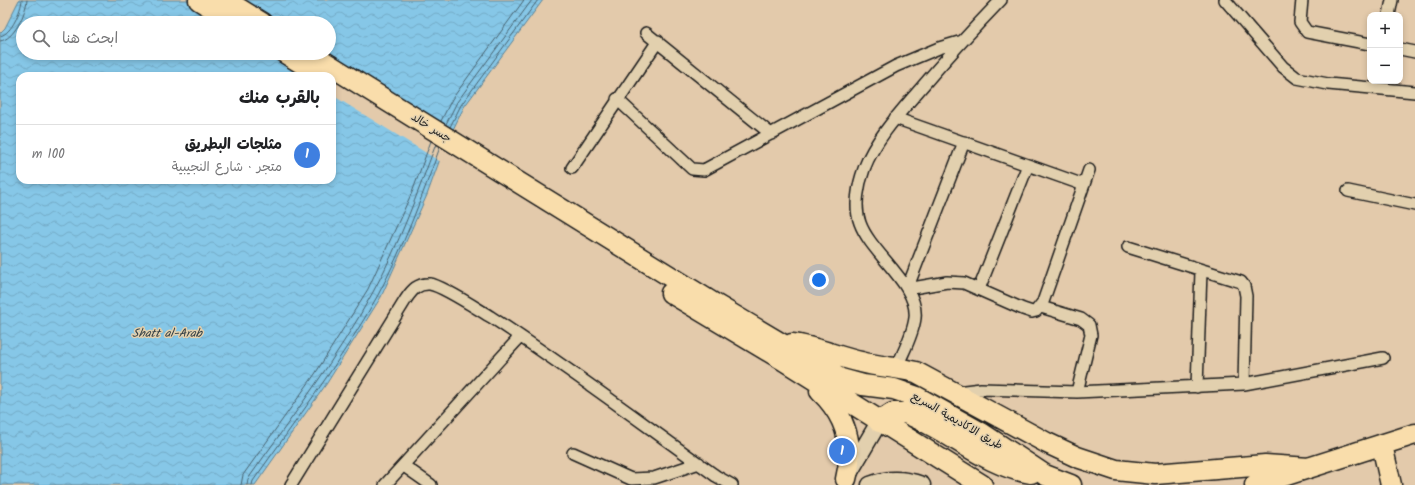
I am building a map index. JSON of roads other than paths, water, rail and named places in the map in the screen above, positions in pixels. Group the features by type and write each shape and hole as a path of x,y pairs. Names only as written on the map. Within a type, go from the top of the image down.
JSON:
{"highway":[{"path":"199,0 225,16"},
{"path":"225,0 251,16"},
{"path":"296,60 316,72"},
{"name":"جسر خالد","path":"321,60 548,208"},
{"name":"جسر خالد","path":"336,84 548,208"},
{"path":"548,208 711,310 795,368 879,422 982,485"},
{"name":"طريق الاكاديمية السريع","path":"711,310 779,342 841,379 863,385 894,389 917,397 983,434 1045,475 1071,485"},
{"path":"779,342 815,348 860,362 897,367 926,377 1053,446 1096,464 1116,470 1155,474 1265,465 1309,468"},
{"path":"795,368 829,400 843,421 849,440 850,450 844,482"},
{"path":"879,422 893,413 905,413 997,462 1019,471 1045,475"},
{"path":"1255,485 1415,434"},
{"path":"1382,445 1391,485"}],"main road":[{"path":"844,482 879,422"},
{"path":"870,485 893,480 912,482 922,485"}],"street":[{"path":"897,367 915,317 912,298 907,289 867,238 859,222 859,186 864,169 871,154 895,118 959,42 1001,0"},
{"path":"1225,0 1282,67 1297,78 1328,84 1415,92"},
{"path":"1302,0 1300,22 1307,32 1367,43"},
{"path":"1390,12 1392,0"},
{"path":"646,33 658,41 771,134"},
{"path":"572,168 617,99 658,41"},
{"path":"617,99 688,165 698,170 709,167 896,66 939,48 959,42"},
{"path":"1403,50 1415,52"},
{"path":"895,118 1084,184"},
{"path":"907,289 964,142"},
{"path":"979,289 1028,165"},
{"path":"907,289 946,282 964,283 1030,312 1036,312 1040,307 1089,170"},
{"path":"1348,191 1415,205"},
{"path":"1128,247 1201,271 1241,282 1246,291 1244,384"},
{"path":"1197,387 1201,271"},
{"path":"291,485 414,288 422,284 431,284 467,302 520,336 731,485"},
{"path":"1040,307 1081,319 1089,325 1091,335 1078,392"},
{"path":"385,485 404,466 520,336"},
{"path":"954,393 981,389 1078,392 1244,384 1383,358"},
{"path":"573,453 631,479 654,478 698,463"},
{"path":"404,466 431,485"}],"water":[{"name":"Shatt al-Arab","path":"19,0 543,0 464,107 444,148 427,195 381,297 327,383 255,485 0,485 0,33 5,28"}],"place":[{"name":"مثلجات البطريق","path":"842,451"}]}
